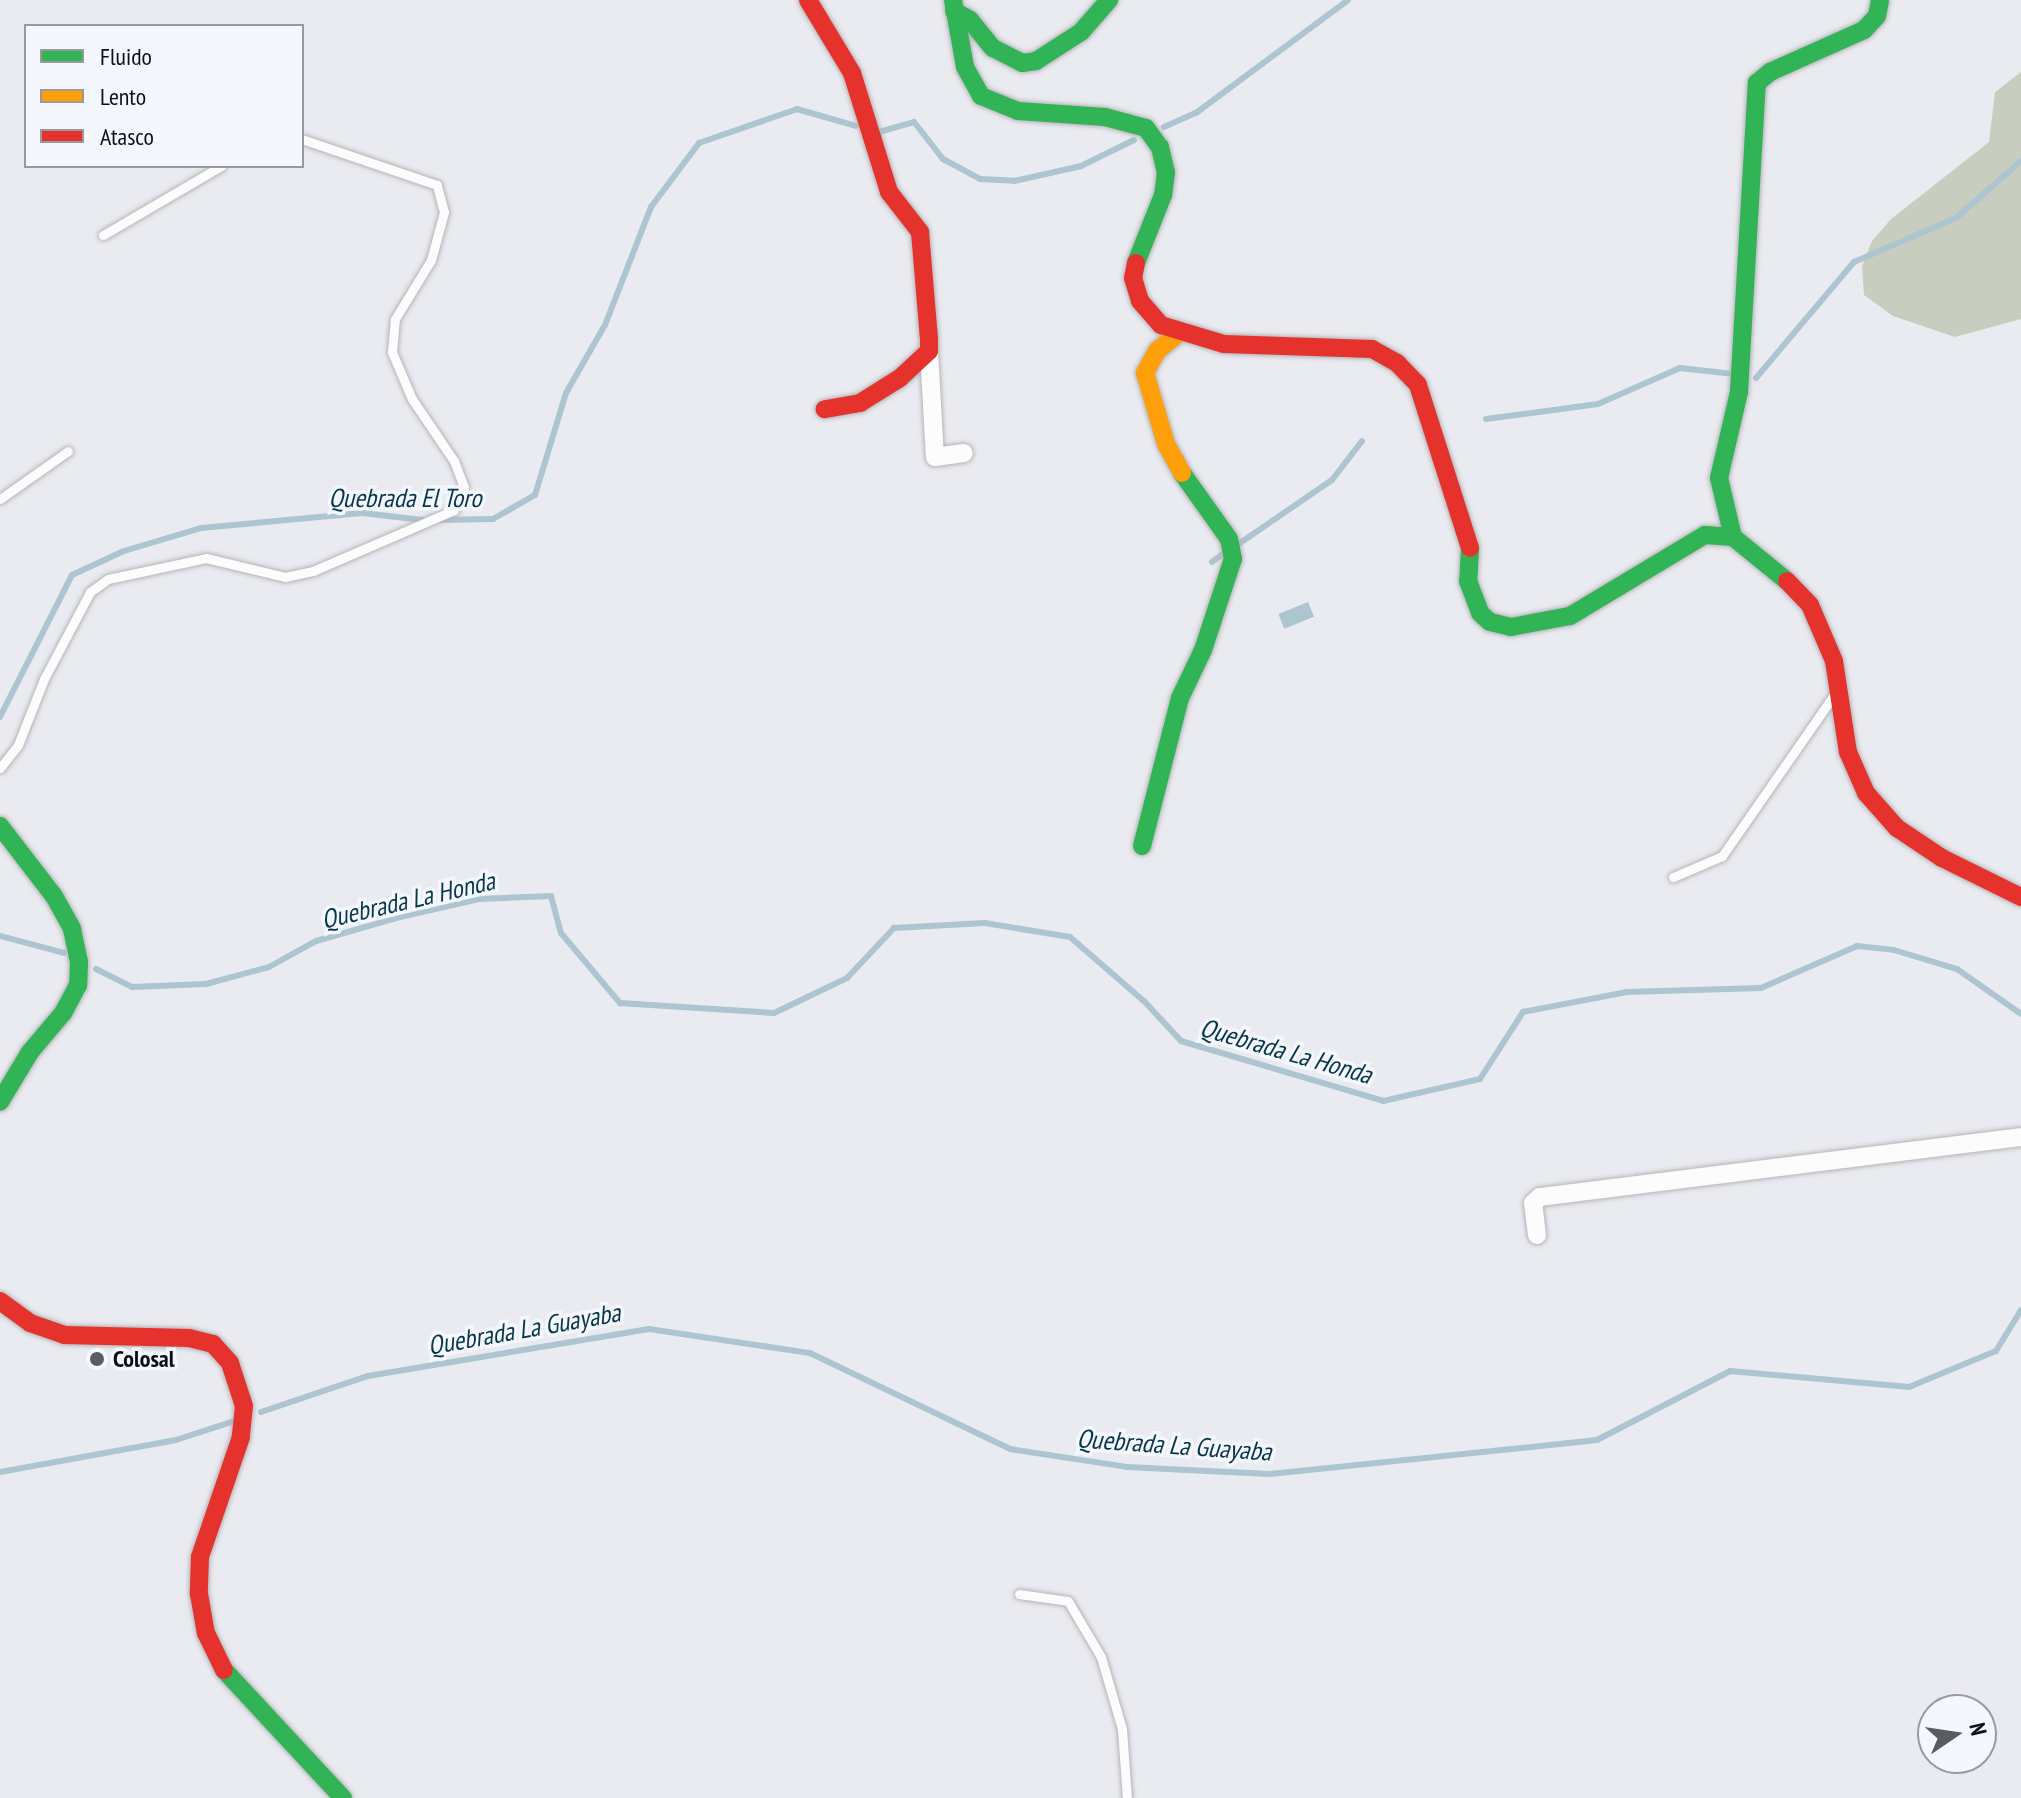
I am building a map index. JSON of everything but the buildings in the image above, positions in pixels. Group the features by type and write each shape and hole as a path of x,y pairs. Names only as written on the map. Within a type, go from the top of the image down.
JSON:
{"street":[{"path":"808,0 852,73 889,192 920,232 935,457 964,453"},
{"path":"953,5 993,48 1022,63 1036,61 1081,32 1109,0"},
{"path":"1733,537 1719,478 1739,392 1749,282 1752,102 1757,83 1770,72 1864,30 1877,16 1880,0"},
{"path":"953,5 965,67 981,96 1018,111 1105,117 1146,128 1160,147 1166,172 1163,195 1139,245 1133,278 1140,301 1161,325 1179,333 1224,344 1372,349 1397,363 1418,385 1470,540 1468,581 1480,613 1490,622 1511,627 1570,616 1705,535 1733,537 1769,562 1810,605 1834,661 1836,692 1848,752 1866,793 1897,828 1942,858 2021,897"},
{"path":"1142,846 1180,698 1203,650 1233,559 1229,539 1193,493 1166,444 1145,373 1157,351 1179,333"},
{"path":"825,409 860,403 900,378 929,351"},
{"path":"0,826 54,896 72,929 79,962 78,985 63,1013 30,1052 0,1102"},
{"path":"1537,1235 1533,1203 1540,1197 2021,1137"},
{"path":"0,1301 30,1323 64,1335 189,1338 213,1344 230,1363 244,1406 229,1482 200,1557 199,1594 206,1633 225,1673 343,1798"}],"lane":[{"path":"0,768 18,745 44,679 90,592 108,579 206,558 285,577 313,571 454,510 464,487 454,461 412,399 392,352 395,319 431,260 444,212 437,185 304,140"},
{"path":"103,235 218,168"},
{"path":"0,499 68,451"},
{"path":"1673,877 1722,856 1836,692"},
{"path":"1019,1594 1068,1601 1101,1657 1122,1729 1127,1798"}],"shaded area":[{"path":"2021,72 2021,319 1955,337 1893,316 1864,295 1862,266 1872,241 1891,219 1989,142 1995,92"}],"water":[{"path":"1308,602 1314,617 1284,629 1278,614"}],"waterway":[{"name":"Quebrada El Toro","path":"1164,127 1196,113 1348,0"},
{"name":"Quebrada El Toro","path":"438,520 493,519 535,495 566,393 605,325 651,207 699,143 797,109 856,126"},
{"name":"Quebrada El Toro","path":"879,132 914,122 943,159 980,179 1014,181 1081,166 1134,140"},
{"path":"1756,378 1854,262 1956,218 2021,161"},
{"path":"1486,419 1598,404 1680,368 1734,374"},
{"path":"1237,545 1332,480 1362,441"},
{"name":"Quebrada El Toro","path":"0,717 72,575 124,551 201,528 362,513 423,520"},
{"path":"1212,562 1226,552"},
{"name":"Quebrada La Honda","path":"96,969 132,987 206,984 269,967 316,941 400,917 479,899 551,896 561,933 620,1003 774,1013 847,978 894,928 985,923 1070,937 1144,1001 1181,1041 1383,1101 1480,1079 1523,1012 1627,992 1761,988 1857,946 1894,950 1957,969 2021,1014"},
{"name":"Quebrada La Honda","path":"0,936 64,953"},
{"name":"Quebrada La Guayaba","path":"261,1412 368,1376 649,1329 810,1353 1010,1449 1127,1467 1269,1474 1597,1440 1730,1371 1909,1387 1996,1351 2021,1310"},
{"name":"Quebrada La Guayaba","path":"0,1472 176,1440 234,1421"}],"traffic: fast":[{"path":"953,0 965,67 981,96 1018,111 1105,117 1146,128 1160,147 1166,172 1163,195 1136,263"},
{"path":"954,11 970,20 993,48 1022,63 1036,61 1081,32 1109,0"},
{"path":"1733,537 1719,478 1739,392 1757,83 1770,72 1864,30 1877,16 1880,0"},
{"path":"1142,846 1180,698 1203,650 1233,559 1229,539 1182,473"},
{"path":"1470,548 1468,581 1480,613 1490,622 1511,627 1570,616 1705,535 1733,537 1787,581"},
{"path":"0,826 54,896 72,929 79,962 78,985 63,1013 30,1052 0,1102"},
{"path":"224,1670 343,1798"}],"traffic: slow":[{"path":"1179,333 1157,351 1145,373 1166,444 1182,473"}],"traffic: jam":[{"path":"808,0 852,73 889,192 920,232 929,339 929,351 900,378 860,403 825,409"},
{"path":"1136,263 1133,278 1140,301 1161,325 1224,344 1372,349 1397,363 1418,385 1470,548"},
{"path":"1787,581 1810,605 1834,661 1848,752 1866,793 1897,828 1942,858 2021,897"},
{"path":"0,1301 30,1323 64,1335 189,1338 213,1344 230,1363 244,1406 241,1437 200,1557 199,1594 206,1633 224,1670"}],"place":[{"name":"Colosal","path":"97,1359"}]}
